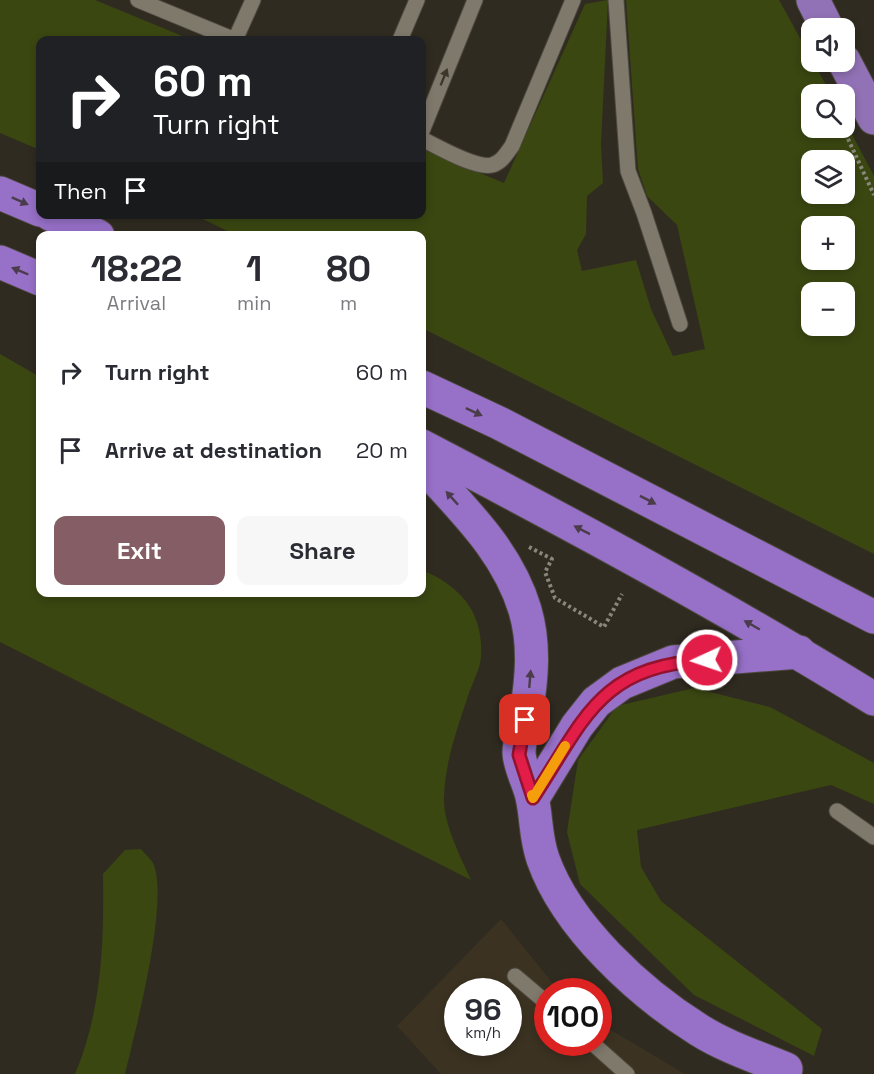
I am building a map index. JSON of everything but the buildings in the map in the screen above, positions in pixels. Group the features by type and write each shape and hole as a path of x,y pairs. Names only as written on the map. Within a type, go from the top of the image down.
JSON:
{"highway":[{"path":"813,0 822,18"},
{"path":"850,72 874,118"},
{"path":"0,193 36,208"},
{"path":"61,219 87,231"},
{"path":"0,262 36,277"},
{"path":"426,389 499,423 874,617"},
{"path":"426,448 590,534 799,652 874,699"},
{"path":"426,469 495,547 515,582 526,612 531,642 531,675 519,755 533,798 535,833 544,862 561,894 585,930 653,998 700,1030 793,1071"},
{"path":"827,592 874,612"},
{"path":"533,798 576,726 597,702 622,683 674,662 799,652"}],"lane":[{"path":"138,0 225,36"},
{"path":"237,36 253,0"},
{"path":"402,36 417,0"},
{"path":"426,122 475,0"},
{"path":"426,141 472,162 490,165 502,159 512,146 573,0"},
{"path":"615,0 628,171 645,213 680,324"},
{"path":"837,811 874,837"},
{"path":"515,976 534,992"},
{"path":"607,1056 627,1074"}],"path":[{"path":"848,138 874,195"},
{"path":"521,543 552,559 545,572 555,598 604,627 622,594"}],"shaded area":[{"path":"501,919 549,978 534,978 534,1056 612,1056 612,1031 685,1074 441,1074 397,1026"}],"green space":[{"path":"0,0 95,0 182,36 36,36 36,148 0,133"},
{"path":"608,0 601,144 603,183 587,196 586,234 577,250 582,271 636,260 651,309 673,356 705,349 677,225 647,196 638,169 626,0 779,0 801,40 801,72 819,72 825,84 801,84 801,138 854,138 874,176 874,554 426,330 426,231 228,231 202,219 426,219 426,151 504,183 585,4"},
{"path":"0,354 36,375 36,597 426,597 426,572 448,584 467,603 478,627 481,657 452,746 445,785 444,808 449,829 471,880 0,642"},
{"path":"694,688 770,707 874,763 874,804 831,785 637,830 641,867 661,901 822,1029 814,1056 694,995 580,884 567,832 578,760 617,706"},
{"path":"141,849 153,863 157,881 157,906 143,999 125,1074 75,1074 91,1026 100,976 103,874 125,850"}],"slow traffic":[{"path":"532,795 533,798 565,746"}],"route":[{"path":"525,720 519,755 533,798 557,762 576,726 597,702 622,683 646,672 674,662 707,660"}]}
